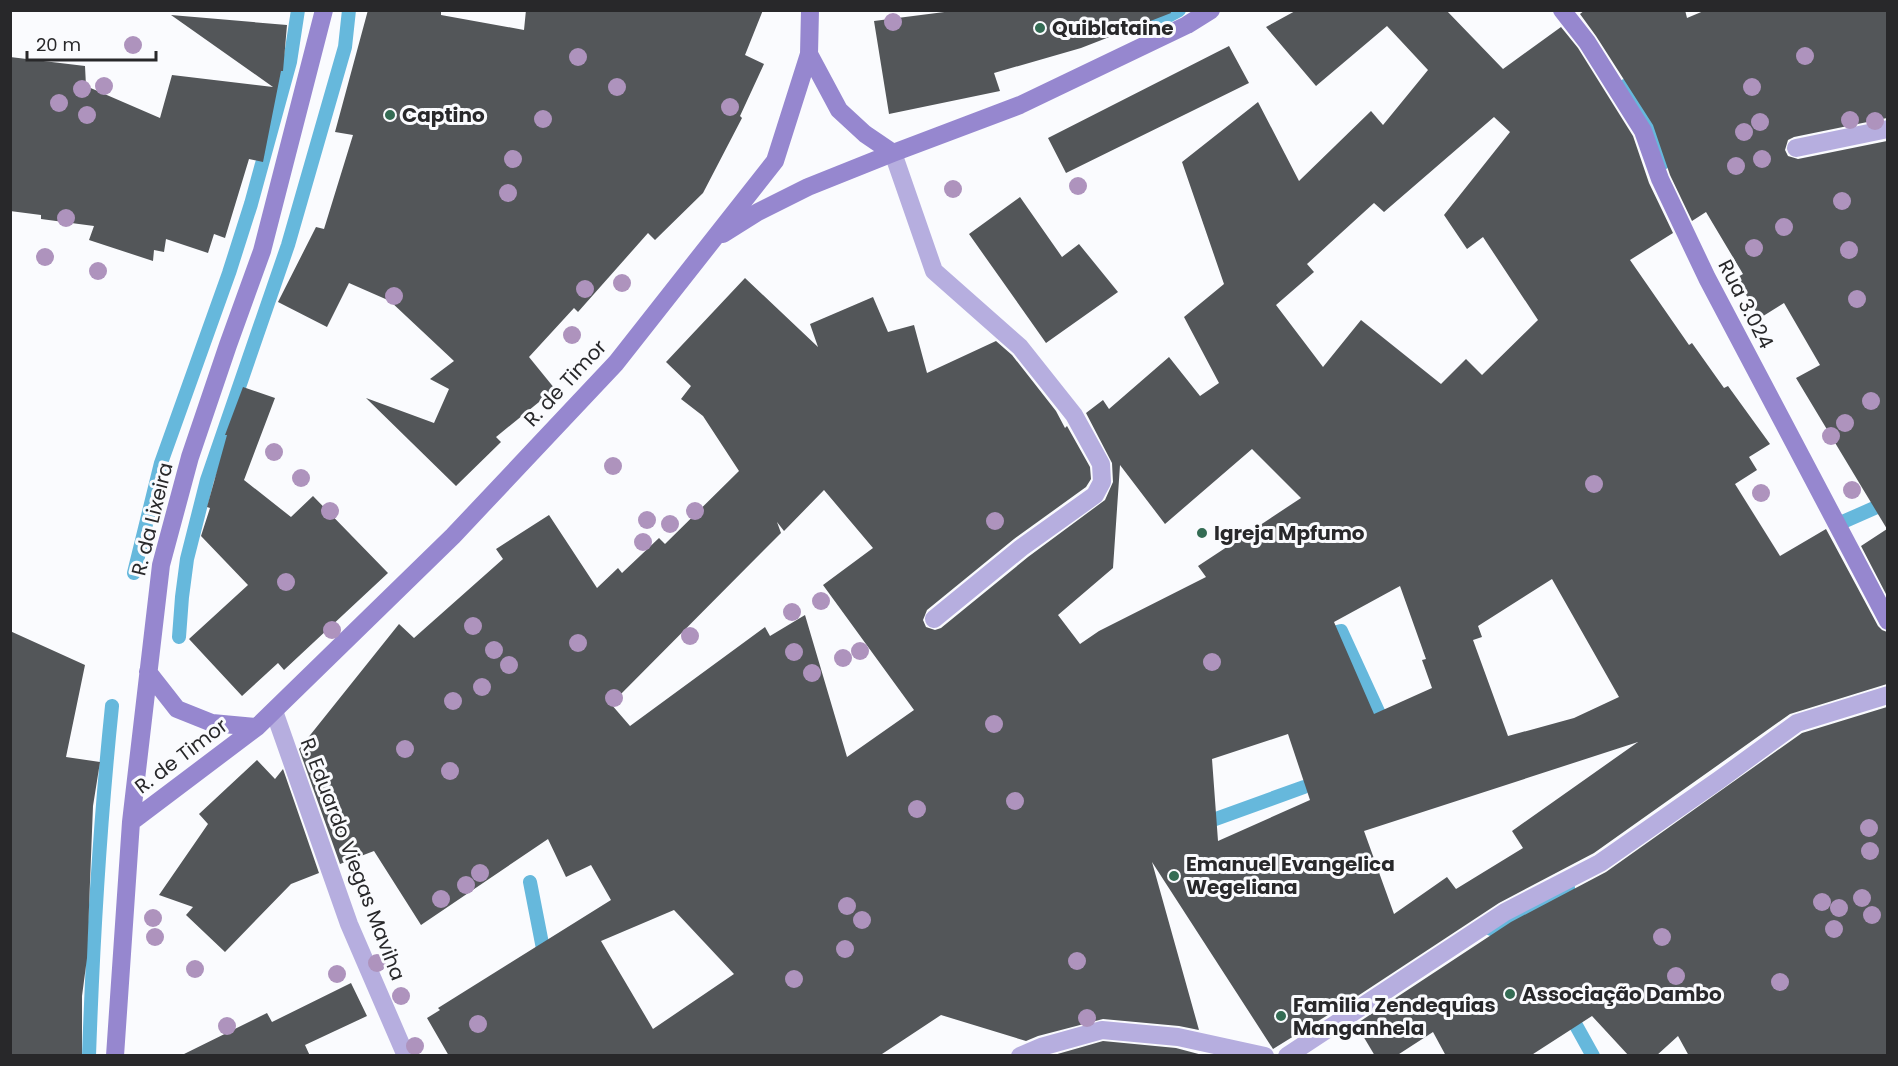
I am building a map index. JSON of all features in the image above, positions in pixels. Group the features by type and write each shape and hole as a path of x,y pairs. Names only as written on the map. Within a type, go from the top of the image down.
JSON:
{"street":[{"name":"R. da Lixeira","path":"115,1056 131,822 161,565 194,446 262,251 324,10"},
{"name":"R. de Timor","path":"131,822 258,727 453,536 608,372 775,161 809,54 810,10"},
{"path":"712,241 758,212 808,187 1020,105 1187,25 1212,10"},
{"name":"Rua 3.024","path":"1562,10 1587,42 1643,131 1660,178 1707,278 1887,621"},
{"path":"809,54 839,110 865,134 892,153 934,271 1020,347 1074,415 1101,464 1102,482 1095,495 1021,548 934,619"},
{"path":"1796,148 1887,129"},
{"name":"R. de Timor","path":"148,672 177,709 212,723 258,727"},
{"path":"1287,1056 1505,912 1600,862 1797,723 1887,695"},
{"name":"R. Eduardo Viegas Maviha","path":"274,711 349,924 406,1056"},
{"path":"1020,1056 1041,1047 1102,1030 1178,1037 1265,1056"}],"building":[{"path":"368,10 441,10 441,15 524,30 526,10 763,10 745,55 764,64 740,116 742,118 703,193 655,240 648,233 578,312 574,308 529,357 555,389 496,437 501,442 456,486 366,398 434,423 449,389 430,379 454,361 390,301 349,283 327,327 278,302 316,227 324,229 353,135 335,132"},
{"path":"960,10 1170,10 1171,13 1081,48 994,73 1000,91 889,114 874,21"},
{"path":"1297,10 1446,10 1503,69 1561,27 1578,48 1633,136 1649,183 1673,233 1630,260 1689,345 1692,343 1724,388 1728,386 1770,444 1749,457 1757,470 1735,484 1780,556 1826,529 1878,626 1887,632 1887,684 1790,714 1594,853 1499,903 1273,1049 1152,862 1199,1030 1103,1019 1026,1041 941,1015 879,1056 449,1056 427,1018 440,1010 438,1008 611,900 591,865 566,877 548,839 421,925 374,851 340,864 299,749 399,624 414,638 503,559 496,549 549,515 597,588 618,568 622,573 659,538 665,544 739,471 703,416 681,399 691,386 666,362 745,278 818,347 810,324 873,297 888,332 914,325 927,373 996,341 1012,355 1056,411 1090,467 1091,479 1086,487 1014,539 927,610 923,620 926,627 935,630 941,628 1028,557 1105,500 1113,482 1112,463 1086,413 1103,400 1109,409 1169,357 1200,396 1219,383 1184,317 1224,284 1182,162 1258,102 1299,181 1371,111 1383,125 1428,70 1387,26 1316,86 1266,27","holes":["1494,117 1510,132 1444,215 1467,249 1483,237 1538,320 1482,375 1466,359 1441,384 1361,320 1323,367 1276,305 1314,272 1307,264 1374,203 1384,212","1252,449 1301,498 1198,566 1206,577 1099,631 1080,644 1058,615 1113,568 1120,465 1165,524","824,490 873,548 823,585 914,710 847,757 805,615 770,636 765,627 630,726 611,704 781,533 777,522 784,531","1552,579 1619,697 1574,718 1508,736 1473,640 1482,637 1478,626","1400,586 1426,659 1422,660 1432,688 1374,714 1334,622","1288,734 1310,800 1218,841 1212,759","1638,742 1512,831 1523,848 1456,889 1447,877 1394,914 1364,831","674,910 734,974 653,1029 601,941"]},
{"path":"1585,10 1685,10 1687,18 1706,10 1887,10 1887,118 1794,137 1788,140 1785,150 1788,156 1798,159 1887,141 1887,529 1796,378 1820,365 1784,303 1760,318 1736,278 1743,274 1706,212 1692,221 1670,175 1653,125 1580,14"},
{"path":"171,15 287,25 283,71 281,71 263,162 249,159 225,238 214,234 208,253 166,239 164,252 154,250 153,261 89,240 94,226 41,219 41,215 10,211 10,57 85,66 86,86 160,118 172,75 273,87"},
{"path":"1229,46 1249,83 1066,173 1048,138"},
{"path":"1020,197 1062,257 1079,244 1118,292 1046,343 969,234"},
{"path":"243,387 275,398 244,480 291,517 313,496 388,573 284,670 278,663 242,696 189,639 248,585 201,536 210,508 207,507 227,435 225,435"},
{"path":"1887,529 1887,596 1861,546"},
{"path":"10,631 85,665 66,757 100,762 93,806 87,958 82,996 82,1056 10,1056"},
{"path":"1887,707 1887,1055 1689,1056 1678,1036 1656,1056 1629,1056 1592,1016 1530,1056 1446,1056 1433,1032 1396,1056 1375,1056 1356,1024 1511,922 1606,872 1802,733"},
{"path":"257,760 275,779 283,769 319,873 291,884 225,952 186,915 193,907 159,895 208,824 199,814"},
{"path":"351,983 367,1016 305,1045 310,1056 180,1056 267,1013 272,1022"},
{"path":"1103,1041 1176,1048 1206,1056 1054,1055"}],"waterway":[{"path":"134,573 161,463 229,273 251,204 290,62 298,10"},
{"path":"179,637 187,559 207,480 288,245 345,47 349,10"},
{"path":"1155,23 1179,10"},
{"path":"1625,86 1653,129 1663,163"},
{"path":"1838,524 1888,502"},
{"path":"1321,636 1341,631 1386,729"},
{"path":"89,1056 98,881 112,706"},
{"path":"1199,825 1304,787"},
{"path":"530,882 545,959"},
{"path":"1491,929 1502,922 1514,922 1568,888"},
{"path":"1568,1011 1593,1056"}],"place":[{"name":"Quiblataine","path":"1040,28"},
{"name":"Captino","path":"390,115"},
{"name":"Igreja Mpfumo","path":"1202,533"},
{"name":"Emanuel Evangelica Wegeliana","path":"1174,876"},
{"name":"Associação Dambo","path":"1510,994"},
{"name":"Familia Zendequias Manganhela","path":"1281,1016"}]}
